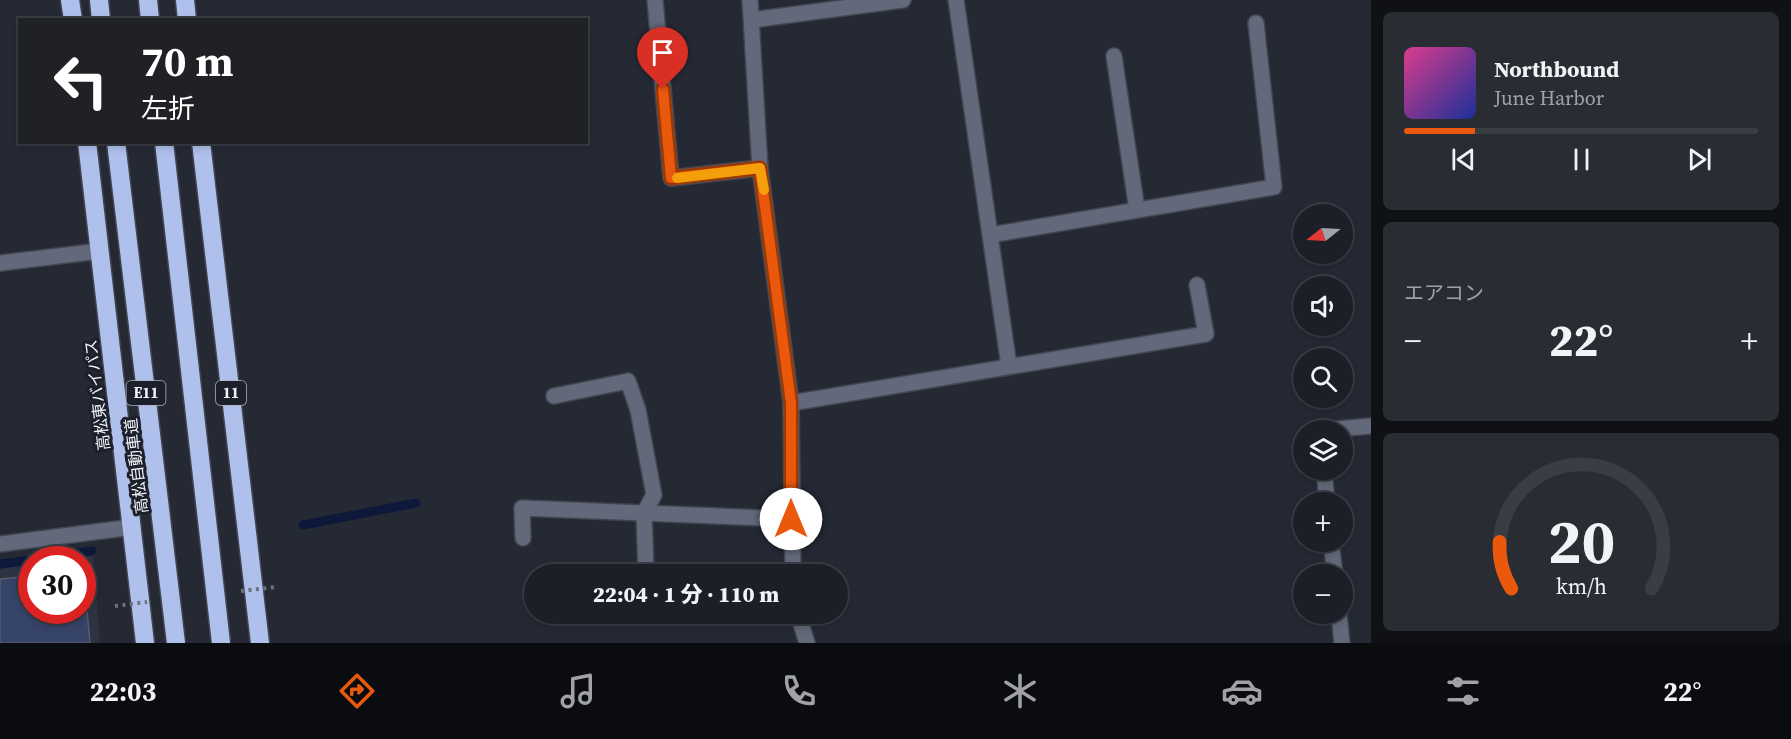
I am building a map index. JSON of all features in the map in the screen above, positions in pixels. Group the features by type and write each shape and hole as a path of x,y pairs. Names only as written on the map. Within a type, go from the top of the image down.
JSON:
{"highway":[{"path":"70,0 73,18"},
{"path":"99,0 101,18"},
{"path":"148,0 150,18"},
{"path":"185,0 187,18"},
{"name":"高松東バイパス","path":"87,144 146,643"},
{"name":"高松自動車道","path":"116,144 176,643"},
{"path":"164,144 221,643"},
{"name":"11","path":"201,144 260,643"}],"street":[{"path":"654,0 671,178 760,168"},
{"path":"750,0 760,168 791,403 793,564"},
{"path":"752,20 903,0"},
{"path":"956,0 1009,366"},
{"path":"990,236 1274,187 1256,23"},
{"path":"1114,56 1137,210"},
{"path":"0,263 100,251"},
{"path":"791,403 1206,334 1197,285"},
{"path":"554,396 628,381 638,410 654,495 644,513 646,564"},
{"path":"1353,428 1371,426"},
{"path":"523,538 522,508 791,519"},
{"path":"0,544 133,527"},
{"path":"801,624 807,643"},
{"path":"1340,624 1342,643"}],"shaded area":[{"path":"18,566 18,624 96,624 96,593 100,643 0,643 0,569"}],"building":[{"path":"18,577 18,624 88,624 90,643 0,643 0,579"}],"waterway":[{"path":"303,525 416,503"},
{"path":"0,564 18,562"}],"slow traffic":[{"path":"677,178 760,168 764,190"}],"route":[{"path":"663,89 671,178 760,168 782,317 791,403 791,519"}]}
